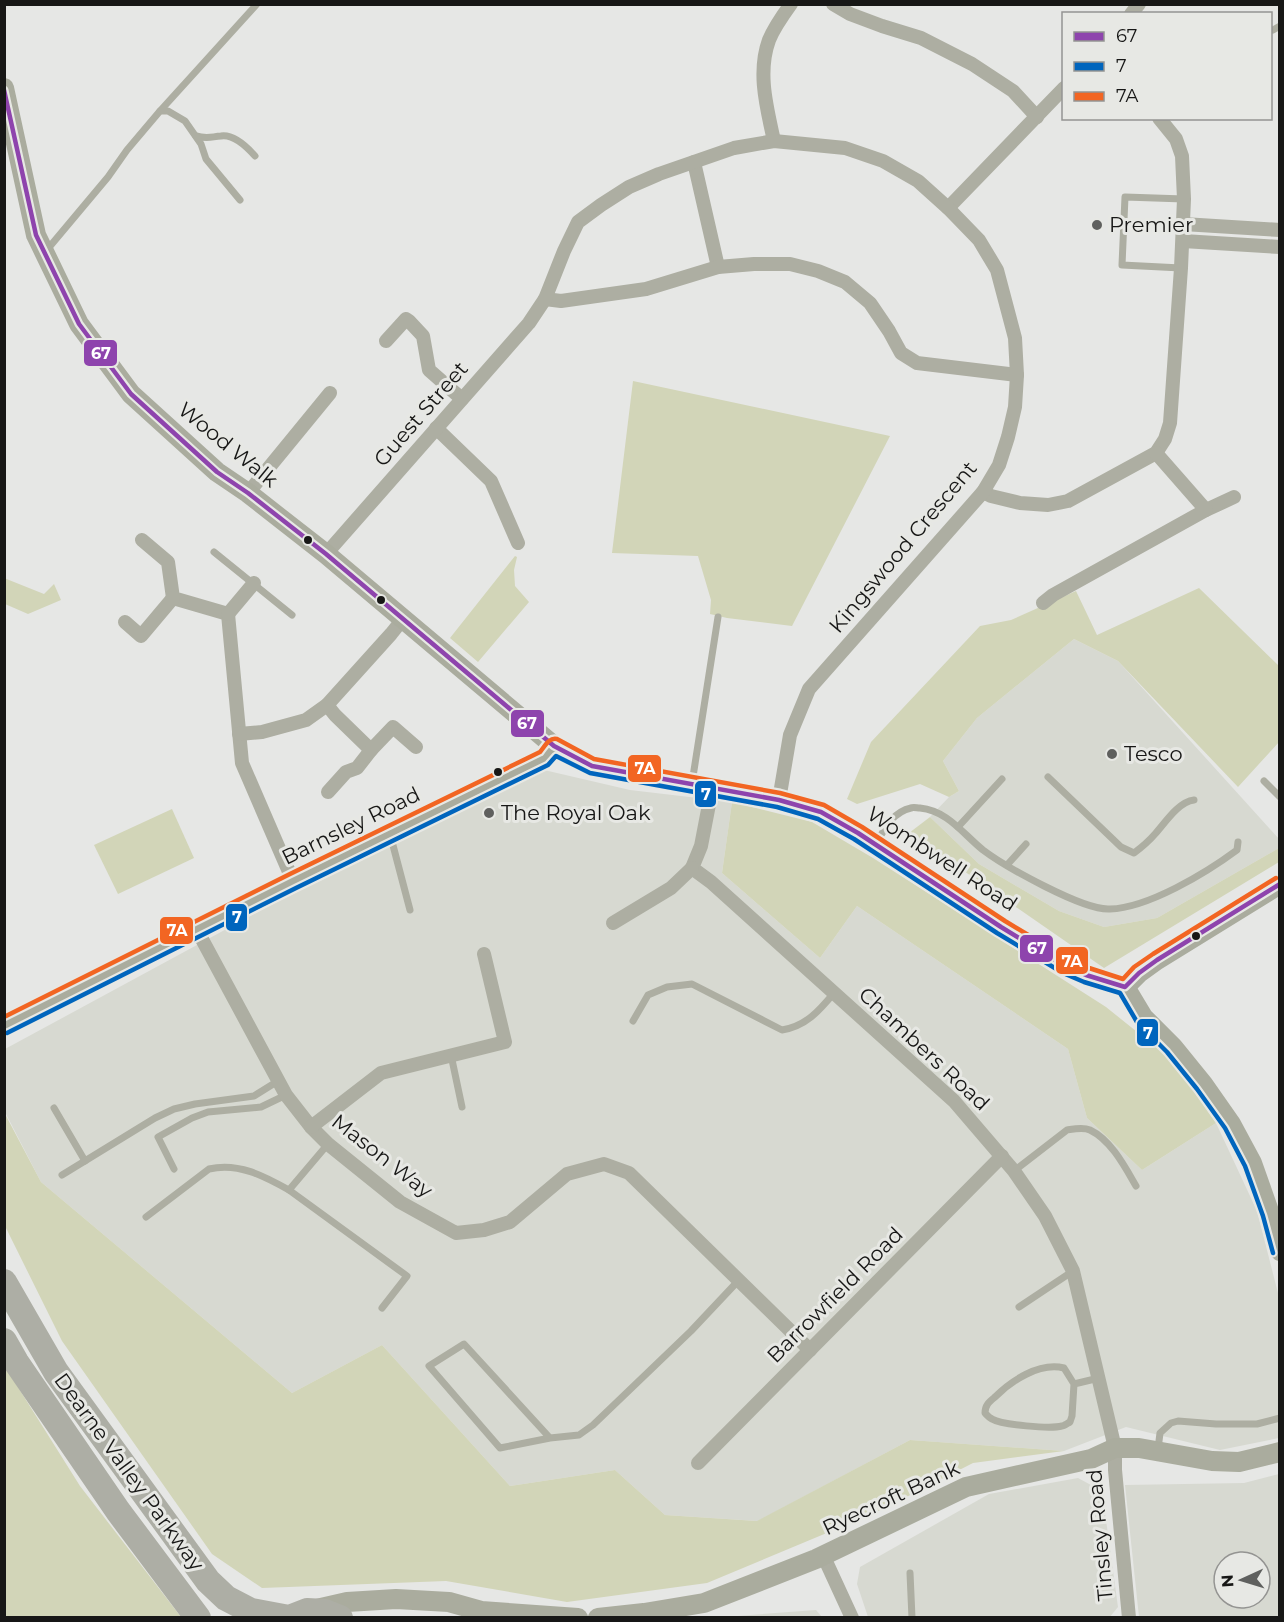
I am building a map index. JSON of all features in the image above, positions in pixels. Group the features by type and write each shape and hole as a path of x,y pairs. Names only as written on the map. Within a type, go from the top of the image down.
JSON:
{"highway":[{"name":"Dearne Valley Parkway","path":"4,1282 56,1372 208,1581 226,1598 251,1611 298,1614 325,1612 340,1617"},
{"name":"Dearne Valley Parkway","path":"4,1341 118,1511 198,1617"}],"main road":[{"name":"Wood Walk","path":"4,88 36,235 79,324 131,394 217,472 248,493 326,554 554,746"},
{"name":"Wombwell Road","path":"554,746 592,766 778,800 821,812 1067,967 1125,987"},
{"name":"Barnsley Road","path":"4,1026 545,758 554,746"},
{"path":"1280,884 1157,960 1125,987 1143,1017 1173,1047 1231,1124 1252,1163 1280,1251"},
{"name":"Ryecroft Bank","path":"598,1617 704,1603 823,1555 966,1487 1091,1459 1115,1448 1139,1448 1212,1461 1239,1462 1280,1452"},
{"path":"298,1614 347,1602 396,1599 449,1602 471,1614 578,1617"}],"street":[{"path":"774,141 765,99 763,67 769,40 791,4"},
{"path":"833,4 850,14 921,38 972,64 1012,91 1037,117"},
{"path":"948,208 1062,90"},
{"path":"983,492 1020,503 1048,504 1068,501 1156,453 1165,439 1170,423 1184,199 1182,156 1176,139 1161,120"},
{"name":"Kingswood Crescent","path":"694,162 734,148 774,141 845,148 883,161 918,181 979,240 997,270 1016,338 1015,407 999,465 983,492 809,688 790,735 778,800"},
{"path":"694,162 718,267"},
{"name":"Guest Street","path":"326,554 530,323 546,299 578,222 629,187 694,162"},
{"path":"1184,224 1280,230"},
{"path":"1183,241 1280,248"},
{"path":"546,299 561,301 646,289 718,267 790,264 818,271 845,282 870,303 901,353 917,363 1017,375"},
{"path":"386,341 406,319 410,321 423,336 429,370 462,399"},
{"path":"248,493 330,393"},
{"path":"436,428 491,481 518,543"},
{"path":"1156,453 1206,510"},
{"path":"1043,603 1053,595 1206,510 1234,497"},
{"path":"125,622 141,636 173,598 168,562 142,540"},
{"path":"254,583 228,614 242,763 293,881"},
{"path":"173,598 228,614"},
{"path":"239,734 262,732 306,720 327,705 403,619"},
{"path":"327,705 371,750"},
{"path":"328,792 346,772 357,768 393,727 416,747"},
{"path":"613,923 672,888 692,868 700,846 712,789"},
{"name":"Chambers Road","path":"692,868 711,882 954,1101 1014,1171 1045,1216 1073,1271 1115,1448"},
{"name":"Mason Way","path":"197,930 286,1095 310,1127 328,1144 400,1202 456,1233 484,1230 510,1222 567,1174 604,1164 629,1173 810,1350"},
{"path":"310,1127 381,1073 505,1042 484,954"},
{"name":"Barrowfield Road","path":"698,1463 1002,1156"},
{"name":"Tinsley Road","path":"1115,1448 1115,1470 1129,1617"},
{"path":"823,1555 852,1617"}],"lane":[{"path":"45,253 160,111 257,4"},
{"path":"160,111 168,111 185,122 201,144 206,159 240,200"},
{"path":"196,136 206,139 228,136 241,143 255,156"},
{"path":"1181,268 1122,265 1125,197 1184,199"},
{"path":"214,552 292,615"},
{"path":"691,785 717,617"},
{"path":"1048,777 1120,848 1134,853 1154,836 1188,800 1194,800"},
{"path":"958,827 1002,779"},
{"path":"1264,781 1280,797"},
{"path":"875,844 894,816 912,807 929,809 948,818 983,850 1007,865 1075,901 1093,908 1109,909 1152,898 1180,885 1237,850 1238,842"},
{"path":"390,834 411,910"},
{"path":"1007,865 1026,844"},
{"path":"633,1021 648,995 667,987 692,984 782,1030 793,1029 814,1016 834,993"},
{"path":"451,1056 462,1107"},
{"path":"62,1175 155,1118 174,1109 254,1096 278,1081"},
{"path":"174,1169 158,1137 208,1112 261,1107 286,1095"},
{"path":"54,1108 85,1161"},
{"path":"1014,1171 1066,1130 1089,1129 1100,1137 1121,1160 1136,1186"},
{"path":"289,1190 328,1144"},
{"path":"146,1217 209,1169 237,1168 269,1178 407,1276 382,1308"},
{"path":"1019,1307 1073,1271"},
{"path":"550,1438 464,1344 429,1366 500,1448 550,1438 579,1436 691,1331 739,1280"},
{"path":"1046,1368 1064,1368 1074,1384 1072,1416 1070,1422 1063,1426 1031,1426 996,1421 985,1413 986,1405 1007,1385 1030,1373 1046,1368"},
{"path":"1074,1384 1099,1378"},
{"path":"1158,1451 1160,1433 1178,1420 1216,1424 1257,1424 1280,1418"},
{"path":"910,1573 912,1617"}],"shaded area":[{"path":"1074,639 1118,661 1279,839 1279,848 1157,918 1104,927 1059,911 979,864 930,817 949,797 959,791 943,761 977,718"},
{"path":"544,770 630,790 732,802 722,873 820,958 857,906 1068,1049 1087,1118 1142,1170 1216,1123 1257,1211 1279,1297 1279,1438 1220,1450 1126,1427 1064,1451 910,1440 758,1521 665,1515 615,1470 510,1486 382,1345 292,1393 41,1182 5,1112 5,1049 271,905"},
{"path":"1279,1474 1279,1617 1139,1617 1125,1485 1244,1483"},
{"path":"1078,1478 1102,1491 1118,1607 1109,1618 868,1617 857,1584 860,1567 989,1494"},
{"path":"816,1610 822,1617 724,1617"}],"green space":[{"path":"633,381 890,436 792,626 710,614 711,600 698,556 612,553"},
{"path":"515,556 517,557 514,570 515,586 529,602 478,662 450,638"},
{"path":"4,578 44,594 54,584 61,600 28,614 5,604"},
{"path":"1199,588 1279,666 1279,742 1238,787 1118,661 1074,639 977,718 943,761 959,791 949,797 920,784 857,804 847,799 871,742 980,626 1011,620 1076,591 1097,635"},
{"path":"732,802 812,822 873,858 1106,1007 1172,1060 1216,1123 1142,1170 1087,1118 1068,1049 857,906 820,958 722,873"},
{"path":"172,809 194,858 118,894 94,845"},
{"path":"930,817 979,864 1059,911 1104,927 1157,918 1279,848 1279,862 1104,968 909,833"},
{"path":"4,1112 41,1182 292,1393 382,1345 510,1486 615,1470 665,1515 757,1521 910,1440 1064,1451 973,1463 877,1512 707,1583 567,1602 446,1581 262,1588 212,1554 62,1341 5,1226"},
{"path":"4,1365 80,1486 181,1617 5,1617"}],"transit line":[{"name":"67","path":"4,90 36,235 79,324 131,394 217,472 248,493 326,554 554,746 592,766 779,800 821,812 858,833 1001,927 1067,967 1125,987 1157,960 1280,884"},
{"name":"7A","path":"4,1017 540,752 552,739 557,739 594,759 780,793 824,805 1070,960 1123,979 1134,967 1153,954 1276,878"},
{"name":"7","path":"7,1033 548,765 556,756 590,773 777,807 818,819 854,839 997,933 1063,973 1120,993 1137,1022 1167,1052 1225,1128 1245,1166 1263,1216 1273,1253"}],"place":[{"name":"Premier","path":"1097,225"},
{"name":"Tesco","path":"1112,754"},
{"name":"The Royal Oak","path":"489,813"}]}
